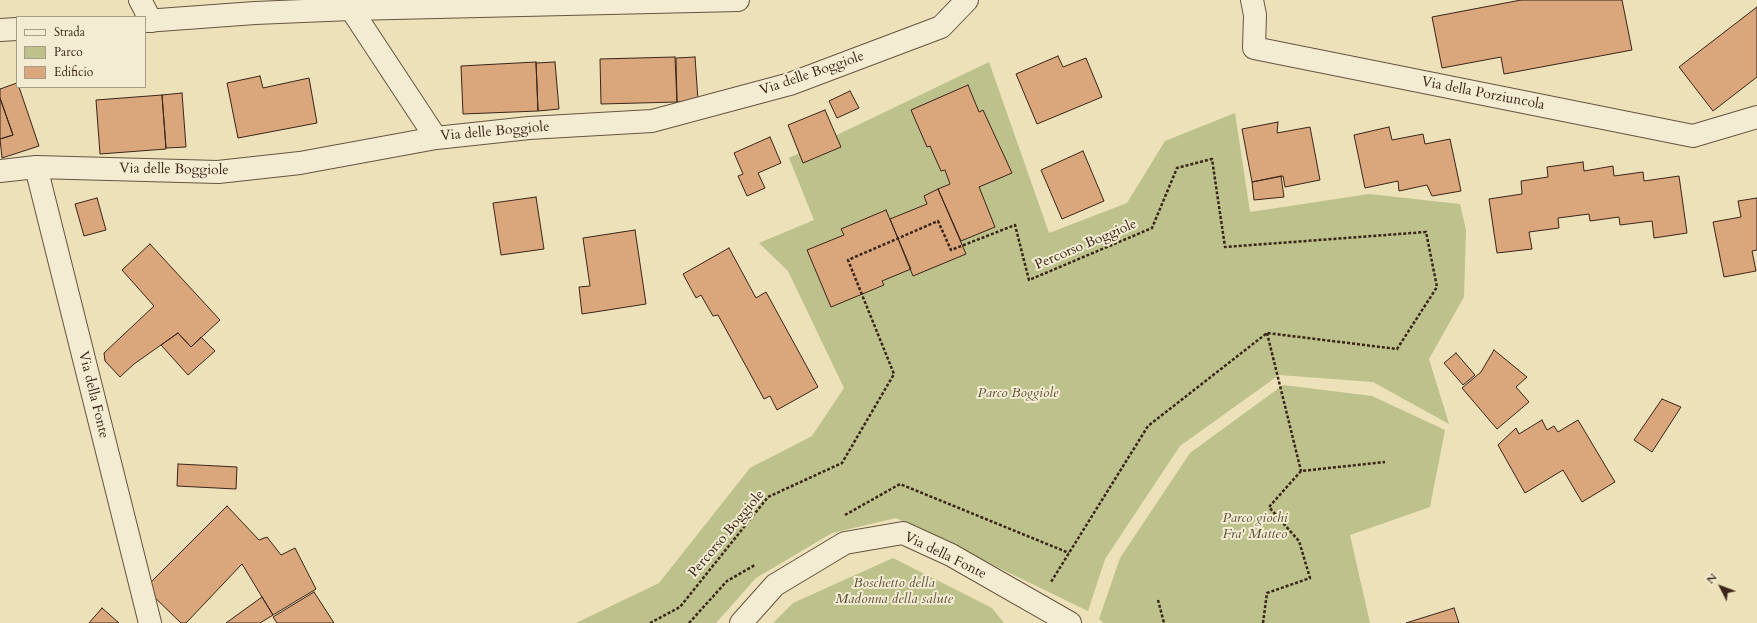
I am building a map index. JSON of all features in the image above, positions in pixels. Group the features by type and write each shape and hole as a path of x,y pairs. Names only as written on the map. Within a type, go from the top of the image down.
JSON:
{"street":[{"path":"140,0 148,21 349,4 738,0"},
{"name":"Via delle Boggiole","path":"0,171 36,167 218,172 300,163 436,138 529,128 652,121 790,84 941,27 967,0"},
{"name":"Via della Porziuncola","path":"1252,0 1254,15 1254,48 1693,136 1757,117"},
{"path":"349,4 436,138"},
{"path":"0,30 16,29"},
{"name":"Via della Fonte","path":"36,167 150,623"},
{"name":"Via della Fonte","path":"742,623 775,585 845,543 903,533 951,555 1070,623"}],"path":[{"name":"Percorso Boggiole","path":"650,623 680,607 768,497 842,463 894,374 848,260 938,221 951,250 1015,225 1029,280 1152,228 1177,168 1212,159 1225,247 1426,232 1437,287 1397,349 1267,333"},
{"path":"1038,604 1068,553 1148,426 1267,333 1301,471"},
{"path":"1263,623 1267,593 1310,578 1298,541 1269,507 1301,471 1386,462"},
{"path":"1158,600 1164,623"}],"green space":[{"name":"Parco Boggiole","path":"989,62 1049,233 1127,203 1165,141 1235,113 1250,212 1369,194 1460,204 1466,230 1464,297 1429,359 1449,424 1373,382 1279,375 1180,446 1105,559 1088,611 896,518 832,533 756,578 716,623 576,623 659,583 750,468 812,436 844,388 788,271 759,243 814,220 789,158"},
{"name":"Parco giochi Fra' Matteo","path":"1283,385 1372,396 1445,430 1430,507 1350,535 1370,623 1104,623 1099,619 1120,558 1190,453"},
{"name":"Boschetto della Madonna della salute","path":"893,558 992,608 1004,623 773,623 793,603"}],"building":[{"path":"1521,0 1622,0 1632,50 1504,74 1501,57 1442,68 1432,17"},
{"path":"1757,7 1757,77 1713,111 1679,67"},
{"path":"1058,56 1063,67 1086,58 1102,97 1037,124 1016,74"},
{"path":"675,57 677,102 601,104 600,59"},
{"path":"695,57 698,100 677,102 676,58"},
{"path":"536,62 538,111 463,114 461,66"},
{"path":"555,62 559,109 538,111 536,63"},
{"path":"260,76 263,88 309,78 317,123 238,138 227,83"},
{"path":"16,83 16,88 19,88 39,146 2,158 0,139 13,135 0,98 0,89"},
{"path":"968,85 979,112 983,110 1012,173 979,187 995,227 961,241 938,189 950,184 945,170 941,171 930,146 927,147 911,110"},
{"path":"850,91 859,108 837,118 829,101"},
{"path":"182,93 186,147 166,148 162,95"},
{"path":"162,95 166,149 100,154 96,100"},
{"path":"0,98 13,135 0,139"},
{"path":"825,110 841,147 803,163 788,125"},
{"path":"1278,122 1277,133 1310,127 1320,180 1285,187 1283,176 1252,182 1242,129"},
{"path":"1389,127 1392,140 1423,134 1425,144 1450,139 1461,191 1432,196 1427,185 1399,191 1398,181 1365,188 1354,135"},
{"path":"770,137 781,163 758,173 765,188 747,196 738,176 743,174 734,153"},
{"path":"1083,151 1104,201 1062,219 1041,170"},
{"path":"1583,162 1584,171 1613,166 1614,176 1643,172 1644,181 1679,176 1687,233 1654,238 1652,221 1620,225 1619,217 1590,221 1589,214 1558,218 1559,228 1529,232 1532,249 1497,253 1489,199 1522,194 1521,181 1548,177 1547,167"},
{"path":"1281,176 1284,197 1254,200 1252,182"},
{"path":"938,189 966,254 913,276 890,219 927,204 924,196"},
{"path":"536,197 544,249 501,255 493,203"},
{"path":"97,198 106,230 84,236 75,204"},
{"path":"1757,198 1757,250 1752,251 1756,271 1724,277 1713,222 1741,217 1738,201"},
{"path":"886,210 911,269 882,281 884,285 831,307 807,250 844,235 841,229"},
{"path":"635,230 646,304 582,314 579,287 590,286 583,238"},
{"path":"150,244 220,320 191,347 178,333 134,364 120,377 105,361 104,353 154,306 122,270"},
{"path":"729,248 756,298 766,292 818,387 777,410 770,396 764,399 718,315 713,316 701,295 696,298 683,274"},
{"path":"178,333 191,347 201,337 215,351 188,375 161,345"},
{"path":"1494,350 1527,377 1516,387 1529,402 1497,429 1462,388 1481,372"},
{"path":"1456,353 1475,375 1463,385 1444,363"},
{"path":"1662,399 1681,407 1652,452 1634,440"},
{"path":"1542,420 1547,430 1554,426 1558,432 1578,420 1615,482 1582,502 1563,470 1525,493 1498,445 1516,428 1519,434"},
{"path":"178,464 237,467 236,489 177,486"},
{"path":"227,506 259,540 267,537 281,555 295,548 316,589 273,615 242,564 186,623 181,623 145,588"},
{"path":"314,592 334,623 277,623 273,617"},
{"path":"262,597 273,615 260,623 226,623"},
{"path":"102,608 119,623 89,623"},
{"path":"1454,608 1459,623 1406,623"}]}
